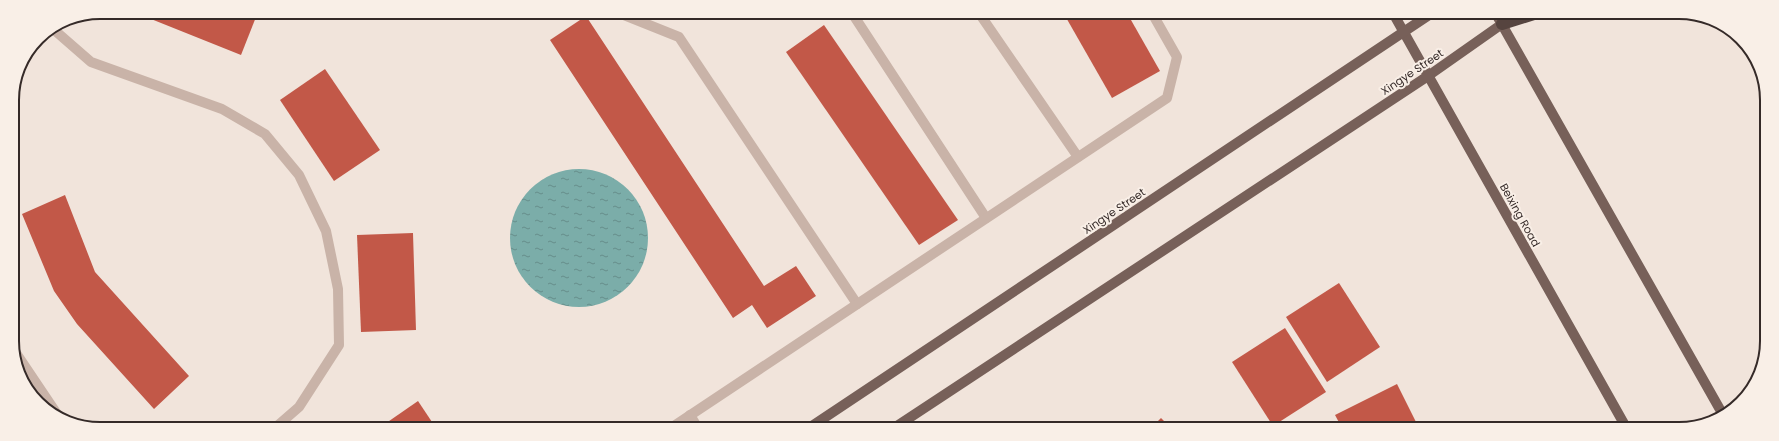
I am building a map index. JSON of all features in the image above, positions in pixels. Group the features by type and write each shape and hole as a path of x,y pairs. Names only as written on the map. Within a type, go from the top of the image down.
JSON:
{"highway":[{"path":"1502,24 1518,19"}],"main road":[{"name":"Beixing Road","path":"1396,19 1623,422"},
{"name":"Xingye Street","path":"818,422 1424,19"},
{"path":"1499,19 1721,411"},
{"name":"Xingye Street","path":"903,422 1428,76 1502,24"}],"street":[{"path":"634,19 679,37 856,304"},
{"path":"856,19 986,218"},
{"path":"984,19 1078,157"},
{"path":"680,422 1167,98 1177,57 1155,19"},
{"path":"56,32 91,62 222,109 235,116 265,134 299,175 326,231 338,289 338,345 299,407 283,422"},
{"path":"22,362 51,405"},
{"path":"690,415 694,422"}],"water":[{"path":"579,169 599,172 611,177 628,189 640,206 645,218 648,238 645,258 640,270 628,287 611,299 599,304 579,307 559,304 547,299 530,287 518,270 513,258 510,238 513,218 518,206 530,189 547,177 559,172"}],"building":[{"path":"151,19 255,19 241,55"},
{"path":"582,19 588,19 764,286 796,266 816,296 767,328 752,305 733,318 550,40"},
{"path":"1067,19 1130,19 1160,71 1112,98"},
{"path":"824,25 958,220 919,245 786,52"},
{"path":"325,69 380,150 334,181 280,100"},
{"path":"65,195 95,272 189,376 154,409 77,324 54,291 22,214"},
{"path":"413,233 416,330 361,332 357,235"},
{"path":"1339,283 1380,347 1327,382 1286,317"},
{"path":"1285,328 1326,392 1279,422 1270,422 1232,362"},
{"path":"1397,384 1416,422 1339,422 1335,415"},
{"path":"418,401 432,422 388,422"},
{"path":"1161,418 1165,422 1157,422"}]}
